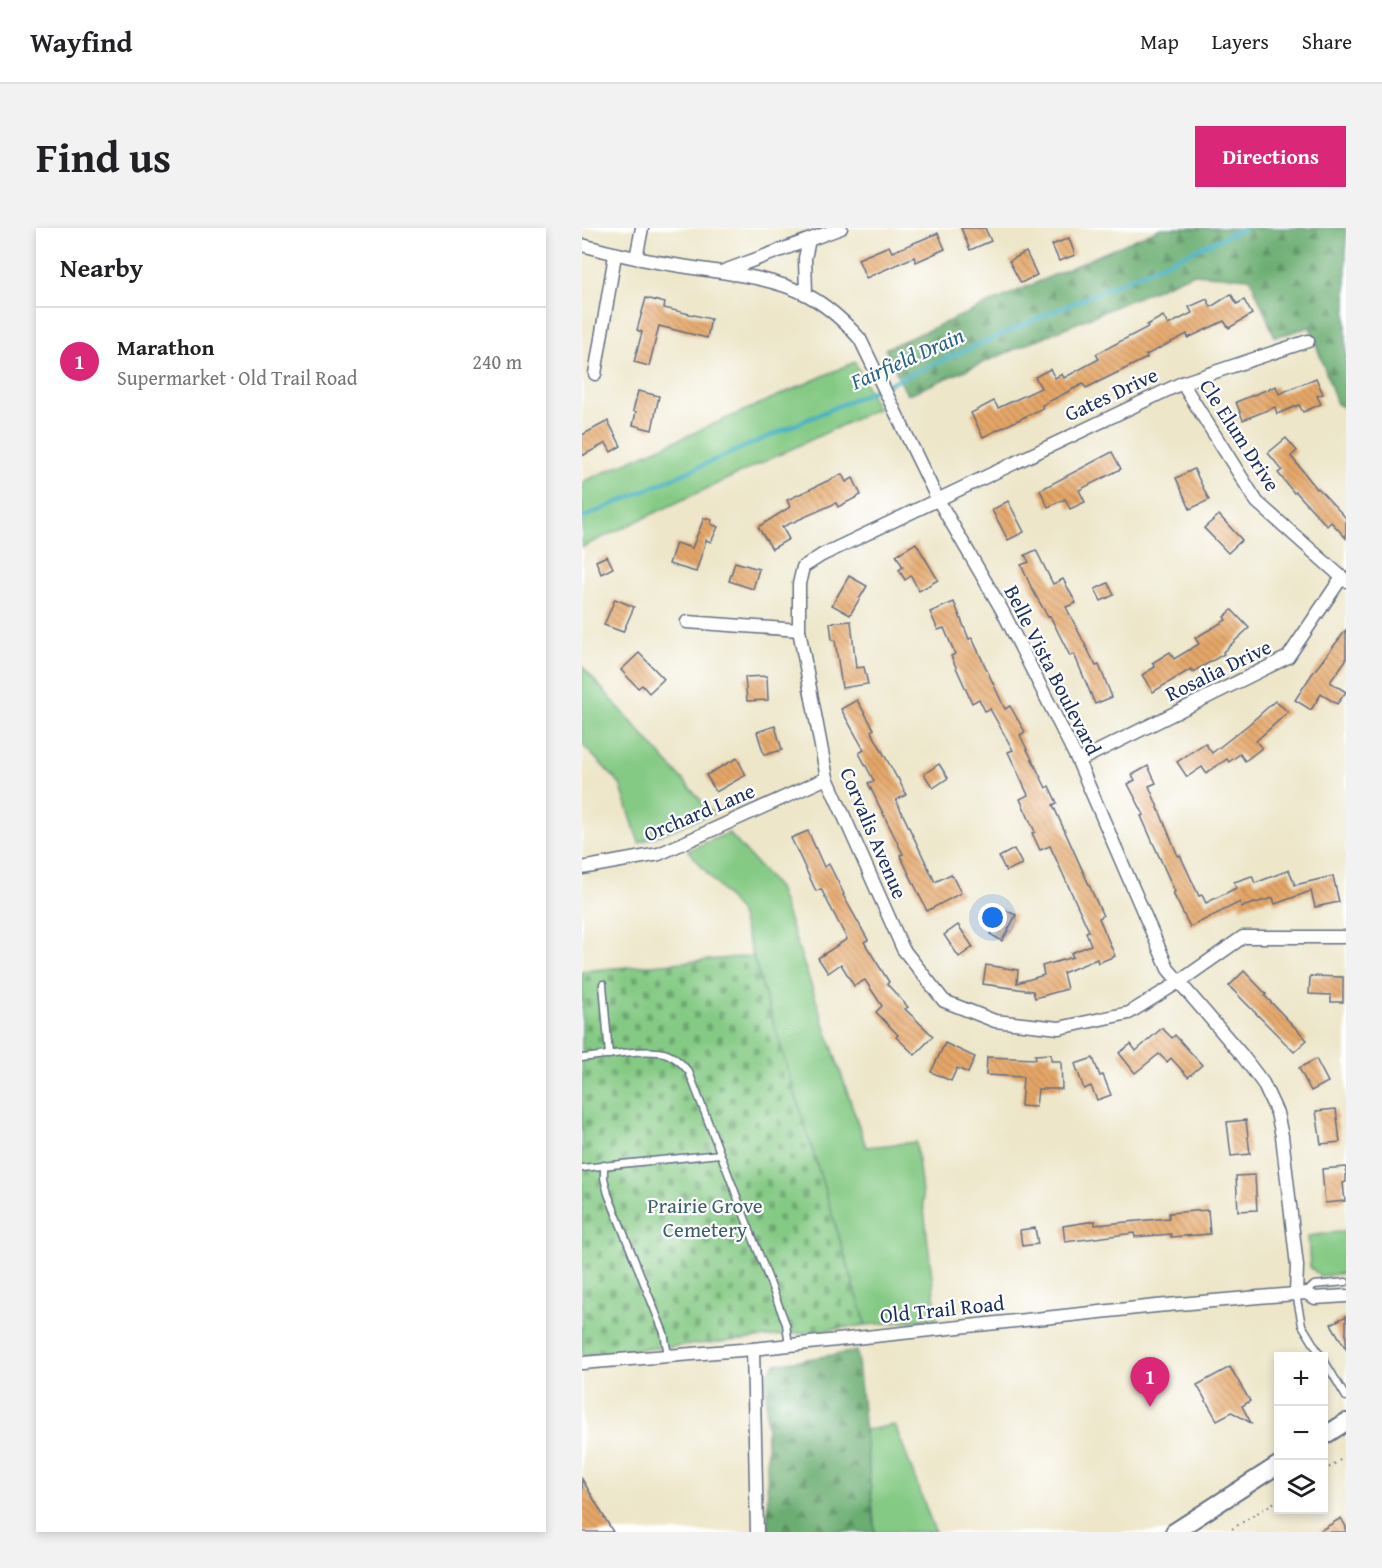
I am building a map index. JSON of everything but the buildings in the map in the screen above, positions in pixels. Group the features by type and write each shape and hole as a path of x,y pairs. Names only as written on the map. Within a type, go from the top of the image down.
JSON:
{"main road":[{"path":"1328,1433 1346,1422"},
{"path":"1174,1532 1274,1468"}],"street":[{"path":"636,258 642,228"},
{"path":"722,272 841,228"},
{"path":"806,294 805,258 809,240"},
{"name":"Belle Vista Boulevard","path":"582,245 615,255 722,272 768,282 806,294 846,322 860,339 938,498 1002,610 1078,761 1168,969 1263,1083 1276,1113 1282,1136 1301,1293"},
{"path":"595,374 615,255"},
{"name":"Gates Drive","path":"938,498 1182,383 1308,341"},
{"name":"Cle Elum Drive","path":"1182,383 1257,502 1344,579"},
{"name":"Corvalis Avenue","path":"938,498 822,555 803,567 800,584 799,630 827,778 903,949 944,1001 995,1021 1059,1028 1129,1013 1179,982 1243,937 1346,937"},
{"name":"Rosalia Drive","path":"1078,761 1288,657 1344,579"},
{"path":"687,622 799,630"},
{"name":"Orchard Lane","path":"582,868 659,854 827,778"},
{"name":"Old Trail Road","path":"582,1363 753,1349 1156,1306 1301,1293 1315,1298 1346,1296"},
{"path":"753,1349 757,1532"}],"lane":[{"path":"603,984 609,1055"},
{"path":"582,1058 653,1052 666,1054 682,1064 689,1072 786,1324 789,1345"},
{"path":"582,1168 720,1154"},
{"path":"604,1166 608,1194 664,1333 668,1355"},
{"name":"Old Trail Road","path":"1301,1293 1314,1286 1346,1282"},
{"path":"1301,1293 1302,1325 1318,1352"},
{"path":"1328,1368 1346,1396"}],"path":[{"path":"1328,1468 1346,1456"},
{"path":"1227,1532 1274,1503"}],"green space":[{"path":"1161,228 1346,228 1346,408 1337,404 1310,327 1275,337 1250,278 1192,274 907,395 885,349"},
{"path":"855,362 877,409 582,547 582,482"},
{"path":"582,666 713,814 639,843 620,784 582,744"},
{"path":"729,833 778,888 866,1147 916,1142 937,1319 866,1325 739,911 688,850"},
{"name":"Prairie Grove Cemetery","path":"753,956 866,1325 742,1340 582,1355 582,971"},
{"path":"1346,1231 1346,1273 1320,1276 1310,1267 1308,1236"},
{"path":"857,1351 875,1532 768,1532 766,1376 775,1364"},
{"path":"895,1425 935,1532 875,1532 865,1430"}],"waterway":[{"name":"Fairfield Drain","path":"582,518 1245,228"}],"place":[{"name":"Marathon","path":"1150,1407"}]}
